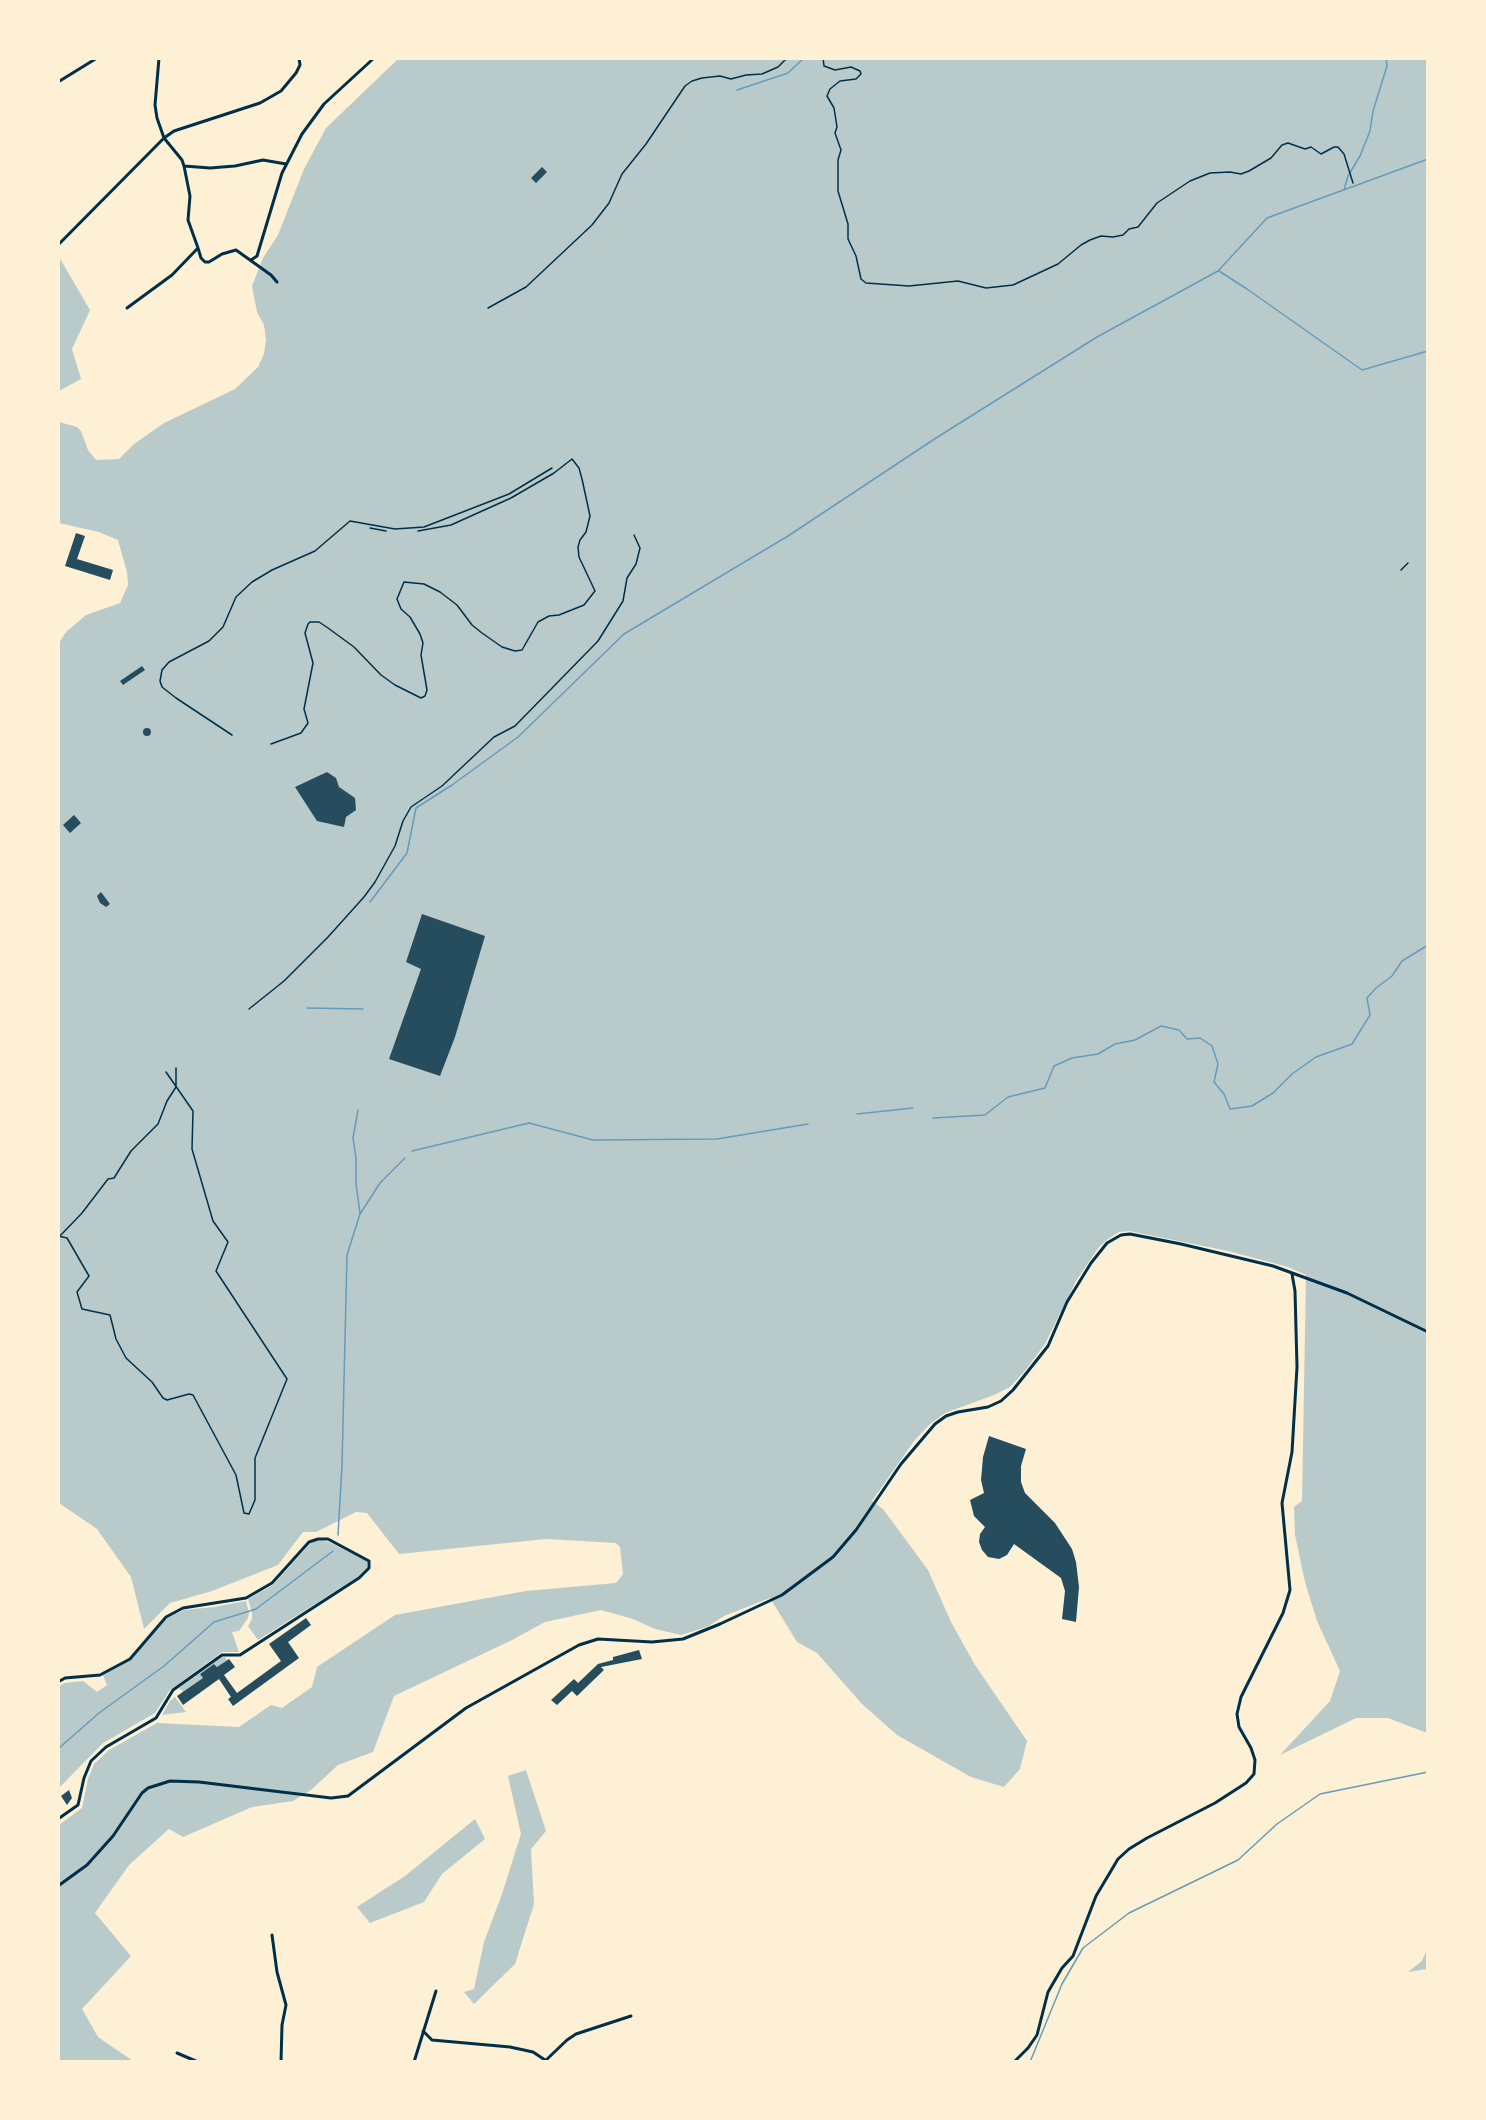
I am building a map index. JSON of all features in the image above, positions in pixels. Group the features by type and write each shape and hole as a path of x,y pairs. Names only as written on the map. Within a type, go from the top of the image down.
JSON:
{"street":[{"path":"58,82 98,58"},
{"path":"159,58 155,105 157,118 164,138 182,160 190,196 188,220 205,262 236,250 277,282"},
{"path":"59,245 164,138 174,131 260,103 281,91 296,73 300,65 299,58"},
{"path":"251,260 257,256 286,164 302,134 324,104 374,58"},
{"path":"184,166 218,167 263,160 286,164"},
{"path":"127,308 172,275 198,248"},
{"path":"58,1886 87,1865 113,1836 142,1793 148,1788 170,1782 199,1782 331,1798 348,1796 466,1708 579,1645 598,1639 652,1642 682,1639 720,1624 782,1594 834,1557 856,1530 921,1438 935,1424 946,1416 958,1412 988,1407 1001,1401 1013,1390 1048,1346 1067,1302 1091,1263 1099,1251 1114,1238 1130,1234 1249,1259 1292,1272 1347,1293 1428,1332"},
{"path":"1014,2061 1028,2048 1037,2035 1047,1992 1079,1945 1091,1907 1118,1859 1147,1838 1215,1803 1246,1783 1254,1774 1255,1760 1239,1726 1237,1714 1241,1697 1282,1613 1290,1590 1282,1503 1292,1452 1297,1367 1295,1291 1292,1272"},
{"path":"58,1682 65,1678 100,1675 130,1659 166,1617 183,1608 246,1598 272,1583 309,1542 328,1539 369,1561 369,1568 359,1578 240,1655 222,1654 173,1690 156,1718 106,1747 91,1761 84,1778 78,1805 58,1819"},
{"path":"272,1935 277,1972 286,2005 282,2025 281,2061"},
{"path":"414,2061 436,1991"},
{"path":"423,2031 432,2040 510,2047 533,2052 546,2061 576,2034 631,2016"},
{"path":"177,2053 198,2061"}],"lane":[{"path":"232,735 162,687 159,681 162,670 169,662 209,641 223,627 236,597 252,582 272,570 315,551 350,521 395,529 424,527 509,494 552,468"},
{"path":"249,1009 284,981 364,897 395,846 403,821 411,807 442,786 494,737 515,726 597,641 623,601 627,578 636,564 640,548 634,535"}],"path":[{"path":"488,308 526,287 592,225 609,202 622,174 646,144 685,86 702,78 720,76 731,79 762,74 778,67 787,58"},
{"path":"823,58 824,66 835,70 851,67 860,71 861,74 856,79 840,81 830,89 827,96 834,108 837,127 835,133 841,150 838,191 848,224 848,239 856,256 861,279 866,283 909,286 958,281 986,288 1013,285 1058,264 1090,240 1101,236 1122,235 1138,227 1157,203 1190,181 1210,173 1241,174 1249,171 1271,158 1282,145 1288,144 1305,149 1311,147 1321,154 1338,147 1344,154 1353,183"},
{"path":"271,744 301,733 308,723 304,709 313,663 305,633 310,622 319,622 328,628 354,646 381,675 421,698 425,696 427,690 421,655 423,643 410,617 401,609 397,599 404,582 424,584 441,592 457,605 477,629 502,647 515,651 522,650 538,622 549,616 559,615 584,605 595,591 579,557 578,547 586,532 590,516 579,468 572,459 535,484 451,525 413,531"},
{"path":"356,523 373,529 393,532"},
{"path":"1401,570 1408,563"},
{"path":"59,1237 82,1213 108,1179 114,1178 131,1151 151,1132 176,1087 176,1068"},
{"path":"59,1237 66,1238 89,1276 76,1292 82,1310 110,1315 116,1339 126,1358 152,1382 163,1398 167,1400 192,1395 236,1475 244,1513 249,1514 255,1500 255,1458 287,1379 216,1271 228,1242 213,1221 192,1149 193,1112 166,1072"}],"shaded area":[{"path":"398,59 1427,59 1427,1733 1388,1718 1356,1718 1280,1755 1330,1701 1340,1671 1317,1621 1305,1582 1295,1535 1294,1507 1302,1501 1306,1275 1288,1267 1228,1251 1129,1231 1119,1232 1099,1247 1076,1281 1045,1344 1024,1372 1010,1387 945,1413 930,1424 914,1441 872,1501 883,1509 928,1570 951,1622 975,1665 1027,1741 1020,1769 1004,1787 971,1777 897,1735 862,1704 817,1653 797,1642 770,1598 724,1616 707,1627 681,1635 655,1629 633,1619 601,1610 545,1622 394,1696 373,1752 338,1765 311,1790 293,1801 252,1807 183,1837 169,1829 129,1865 95,1913 131,1956 82,2009 98,2037 133,2061 59,2061 59,1825 82,1808 88,1779 94,1764 109,1750 157,1723 239,1727 271,1705 282,1708 312,1687 317,1667 395,1615 526,1591 616,1583 623,1574 620,1547 616,1543 546,1539 399,1554 367,1513 356,1512 316,1532 303,1532 278,1565 212,1591 170,1603 144,1629 131,1577 97,1529 59,1503 59,643 66,632 86,615 120,603 128,585 127,572 118,540 99,532 59,523 59,422 77,427 81,431 88,450 96,460 119,459 134,444 164,423 235,389 258,367 264,354 266,340 264,325 257,312 252,286 263,258 278,235 304,169 326,128"},
{"path":"59,257 90,310 72,349 81,379 59,391"},
{"path":"318,1540 329,1542 367,1561 367,1567 358,1577 258,1640 248,1626 252,1613 248,1599 273,1585 310,1544"},
{"path":"246,1601 248,1618 239,1631 232,1632 239,1652 222,1652 170,1690 155,1713 103,1743 59,1788 59,1686 83,1681 97,1692 107,1685 103,1675 131,1660 167,1618 184,1610"},
{"path":"222,1657 227,1660 217,1667 214,1664 200,1674 203,1678 183,1692 179,1688"},
{"path":"175,1697 186,1712 162,1715 170,1701"},
{"path":"526,1770 546,1831 531,1849 534,1904 515,1964 474,2004 464,1992 474,1989 484,1942 521,1834 508,1776"},
{"path":"475,1819 485,1839 442,1874 424,1902 370,1923 357,1907 405,1876"},
{"path":"1427,1949 1427,1969 1408,1972 1422,1961"}],"building":[{"path":"542,167 547,172 536,183 531,178"},
{"path":"76,533 85,536 77,559 113,570 110,580 65,566"},
{"path":"142,666 145,670 123,685 120,681"},
{"path":"147,728 151,732 147,736 143,732"},
{"path":"327,772 336,778 339,787 355,798 356,810 346,817 344,827 317,821 295,787"},
{"path":"74,815 81,823 70,833 63,825"},
{"path":"101,892 110,904 106,907 100,903 97,896"},
{"path":"422,914 485,936 455,1037 440,1076 389,1059 421,969 406,962"},
{"path":"989,1436 1026,1449 1021,1466 1021,1482 1025,1493 1055,1523 1072,1549 1076,1562 1079,1587 1076,1622 1062,1619 1065,1591 1061,1578 1014,1544 1007,1555 999,1559 988,1557 982,1550 979,1542 980,1534 985,1527 974,1516 970,1500 984,1493 981,1480 983,1457"},
{"path":"306,1618 311,1625 288,1642 299,1658 233,1706 228,1699 231,1697 219,1679 183,1705 177,1696 203,1678 200,1674 214,1664 217,1667 229,1659 235,1667 224,1675 237,1693 281,1661 269,1644"},
{"path":"639,1650 642,1659 601,1667 604,1670 577,1696 572,1691 557,1705 551,1700 574,1679 578,1683 598,1664"},
{"path":"69,1790 72,1798 67,1805 61,1796"}],"waterway":[{"path":"737,90 788,73 804,58"},
{"path":"1344,190 1348,176 1360,156 1370,131 1373,111 1387,66 1386,58"},
{"path":"370,902 407,853 416,808 518,737 624,634 788,536 936,438 1097,337 1218,271 1267,218 1428,159"},
{"path":"1219,271 1362,370 1428,351"},
{"path":"933,1118 985,1115 1008,1097 1045,1088 1054,1066 1072,1058 1098,1054 1115,1044 1135,1040 1161,1026 1179,1030 1187,1039 1200,1038 1212,1046 1218,1064 1214,1082 1224,1094 1230,1109 1252,1106 1273,1093 1292,1074 1316,1057 1352,1044 1370,1015 1367,998 1392,976 1402,961 1428,945"},
{"path":"307,1008 363,1009"},
{"path":"857,1114 913,1108"},
{"path":"358,1110 353,1138 360,1213"},
{"path":"412,1151 529,1123 593,1140 717,1139 808,1124"},
{"path":"338,1535 347,1255 360,1214 380,1183 405,1158"},
{"path":"58,1749 99,1713 164,1666 214,1622 256,1609 333,1551"},
{"path":"1030,2062 1062,1984 1083,1948 1129,1913 1238,1860 1277,1824 1320,1794 1428,1772"}]}
